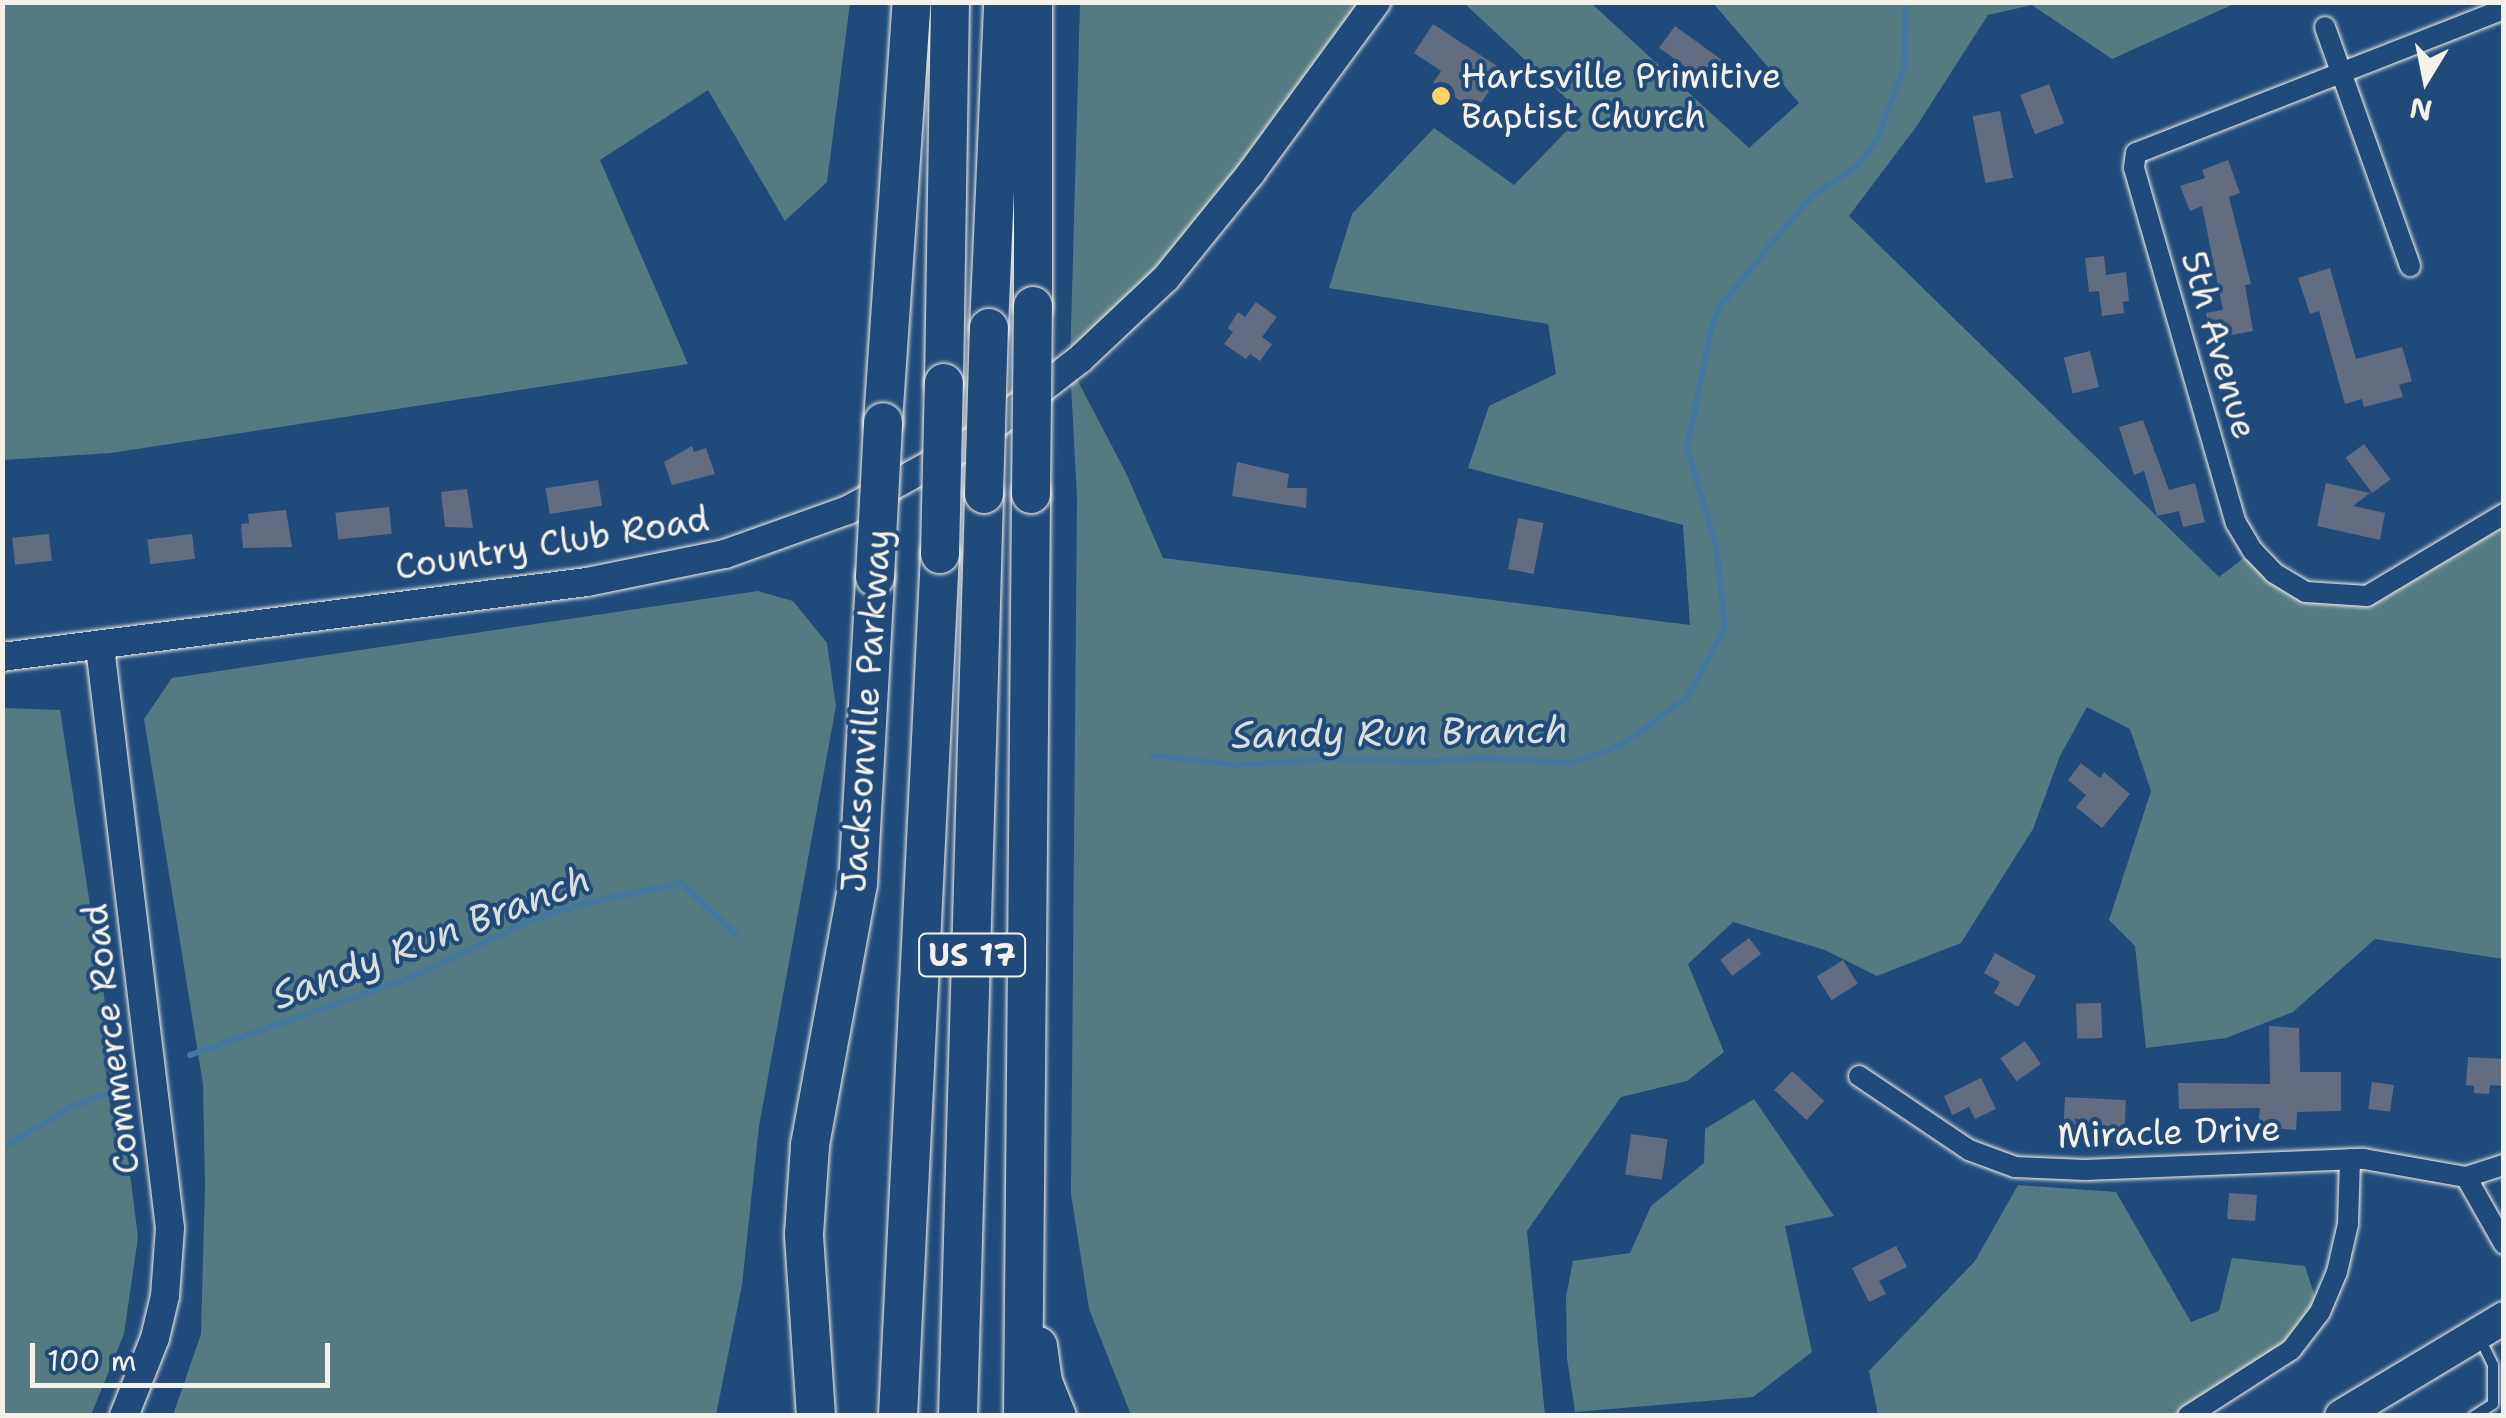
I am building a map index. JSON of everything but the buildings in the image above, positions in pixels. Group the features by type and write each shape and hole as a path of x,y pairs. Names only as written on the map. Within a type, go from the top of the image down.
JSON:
{"highway":[{"name":"Jacksonville Parkway","path":"816,1416 804,1234 808,1163 858,884 912,2"},
{"name":"US 17","path":"898,1416 940,554 950,2"},
{"name":"US 17","path":"958,1416 989,328 1003,2"},
{"path":"1023,1416 1033,2"},
{"path":"1022,1226 1043,1382 1057,1416"}],"main road":[{"name":"Country Club Road","path":"2,657 587,582 725,554 848,510 972,442 1080,359 1166,278 1251,173 1376,2"},
{"name":"Commerce Road","path":"100,647 170,1228 165,1296 155,1338 124,1416"},
{"path":"2362,1410 2490,1326"}],"street":[{"path":"2344,71 2504,9"},
{"path":"2325,27 2344,71 2410,266"},
{"name":"5th Avenue","path":"2344,71 2136,152 2134,168 2236,523 2252,552 2274,573 2306,592 2367,596 2504,514"},
{"name":"Miracle Drive","path":"1859,1076 1969,1150 2015,1167 2085,1170 2350,1159 2466,1176 2504,1165"},
{"path":"2188,1416 2291,1350 2320,1312 2338,1272 2348,1224 2350,1159"},
{"path":"2466,1176 2504,1244"}],"lane":[{"path":"2474,1416 2493,1404 2490,1326"}],"green space":[{"path":"3,2 850,3 827,182 785,221 708,90 600,160 688,364 111,453 3,460"},
{"path":"1080,3 1376,3 1251,173 1070,366"},
{"path":"1464,3 1591,3 1749,148 1799,103 1713,3 2236,3 2112,59 2032,5 1988,15 1916,127 1849,216 2219,577 2253,551 2306,592 2367,596 2503,514 2503,959 2375,939 2293,1012 2226,1038 2146,1048 2135,946 2109,920 2151,791 2130,729 2087,707 2060,756 2033,829 1961,943 1877,976 1825,950 1733,922 1688,964 1724,1052 1687,1081 1621,1097 1527,1231 1545,1415 1131,1415 1089,1309 1071,1194 1077,497 1070,366 1126,473 1163,558 1690,625 1683,525 1468,468 1489,406 1556,374 1548,324 1329,288 1352,214 1434,128 1514,185 1583,114"},
{"path":"758,591 793,601 827,643 836,706 759,1126 742,1285 716,1415 173,1415 201,1334 205,1186 203,1084 144,719 172,678"},
{"path":"3,708 60,710 138,1237 124,1334 91,1415 3,1415"},
{"path":"1754,1099 1834,1216 1785,1226 1812,1352 1753,1397 1575,1412 1567,1358 1566,1297 1573,1261 1630,1253 1651,1206 1704,1163 1705,1129"},
{"path":"2018,1185 2116,1192 2191,1322 2219,1311 2232,1258 2305,1266 2320,1312 2291,1350 2188,1415 1878,1415 1869,1371 1975,1261"}],"waterway":[{"name":"Sandy Run Branch","path":"1153,755 1235,765 1336,759 1429,762 1478,758 1571,763 1619,746 1687,698 1725,629 1716,545 1687,448 1712,326 1719,307 1808,200 1857,166 1877,139 1904,68 1906,2"},
{"name":"Sandy Run Branch","path":"190,1055 410,978 529,921 586,903 681,883 735,933"},
{"name":"Sandy Run Branch","path":"2,1148 67,1109 122,1087"}],"place":[{"name":"Hartsville Primitive Baptist Church","path":"1441,96"}]}
